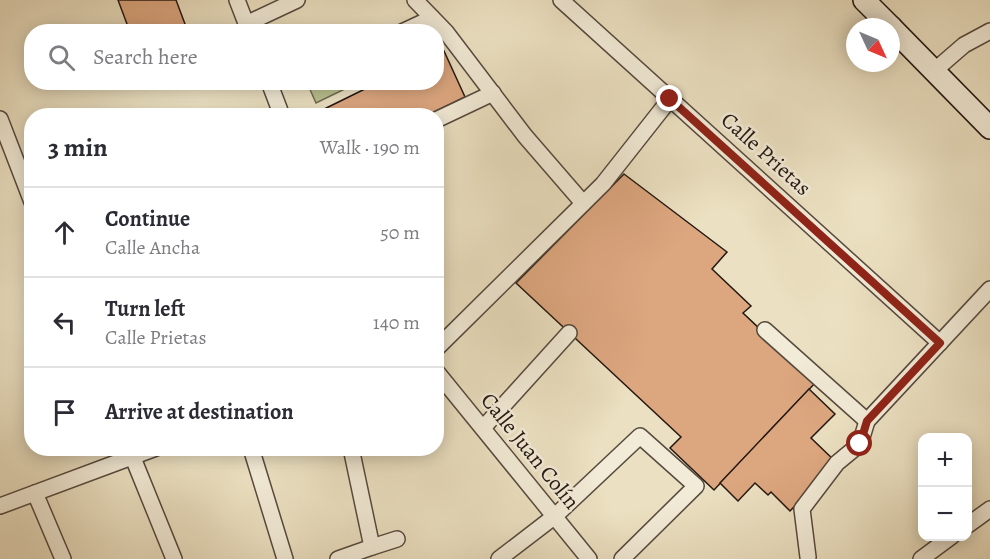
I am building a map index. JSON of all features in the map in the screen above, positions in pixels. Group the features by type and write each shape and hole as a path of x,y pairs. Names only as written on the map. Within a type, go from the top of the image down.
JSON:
{"street":[{"path":"237,0 246,24"},
{"path":"255,24 297,0"},
{"path":"415,0 438,24"},
{"name":"Calle Prietas","path":"561,0 940,343"},
{"path":"864,0 882,18"},
{"path":"419,24 432,18"},
{"path":"444,30 525,136 583,203"},
{"path":"934,70 964,45 990,31"},
{"path":"900,36 990,128"},
{"path":"272,90 279,108"},
{"path":"444,116 493,93"},
{"path":"444,341 603,184 670,99"},
{"path":"0,119 24,181"},
{"path":"807,558 802,509 837,463 860,444 867,421 990,289"},
{"path":"765,330 867,421"},
{"path":"483,428 569,333"},
{"name":"Calle Juan Colín","path":"444,381 589,559"},
{"path":"499,559 555,516 640,436 696,486 622,559"},
{"path":"0,506 35,494 124,456"},
{"path":"132,456 174,559"},
{"path":"253,456 285,559"},
{"path":"353,456 372,548"},
{"path":"35,494 63,559"},
{"path":"972,522 990,509"},
{"path":"338,559 397,539"},
{"path":"921,559 946,541"}],"green space":[{"path":"310,90 343,90 316,103"}],"building":[{"path":"118,0 176,0 185,24 127,24"},
{"path":"444,51 465,97 442,108 326,108 363,90 444,90"},
{"path":"624,174 727,252 712,269 751,306 743,313 816,382 714,490 670,448 681,437 516,283"},
{"path":"809,389 835,414 811,438 837,463 790,511 771,492 768,495 755,483 738,501 720,483"}],"route":[{"path":"670,99 808,221 940,343 867,421 860,444"}]}
